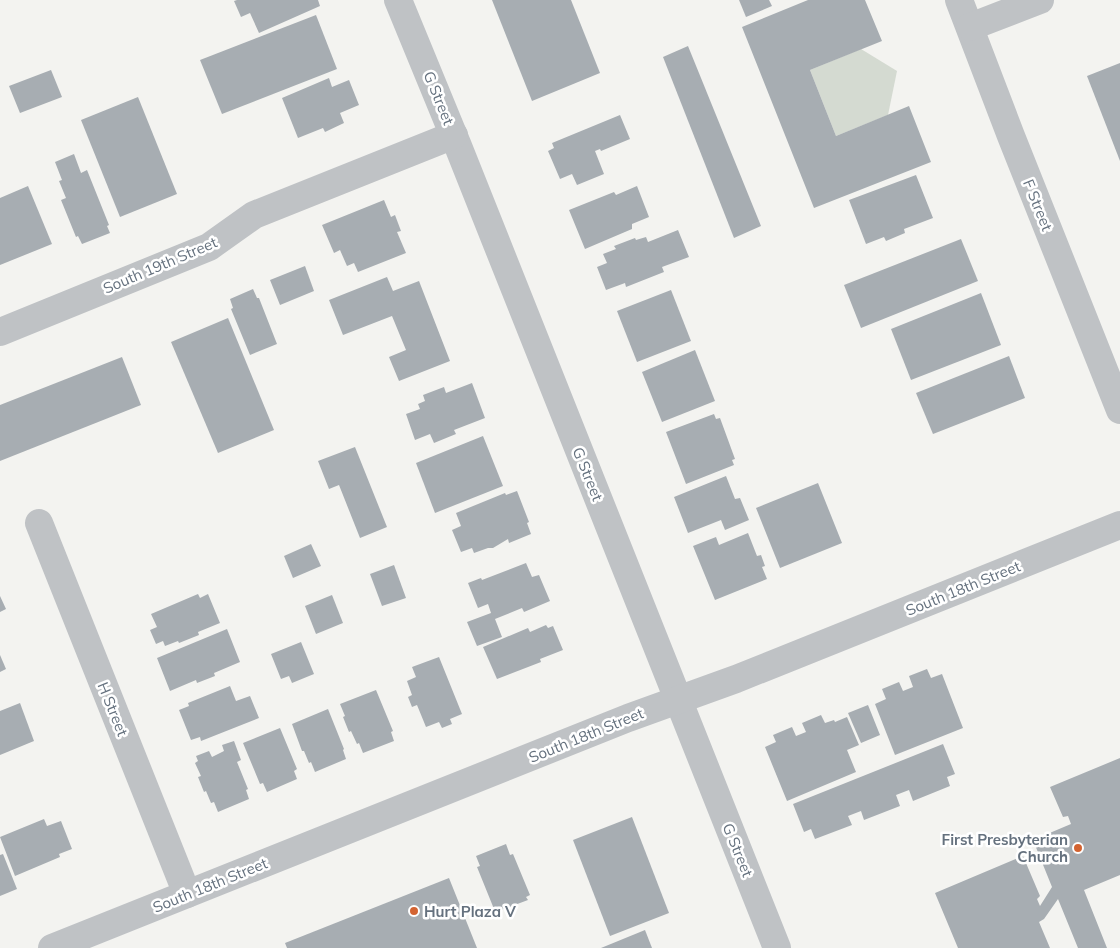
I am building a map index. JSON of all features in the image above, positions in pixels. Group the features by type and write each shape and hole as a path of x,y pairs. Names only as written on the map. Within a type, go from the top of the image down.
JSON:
{"street":[{"name":"G Street","path":"398,0 454,135 777,948"},
{"name":"F Street","path":"959,0 1120,410"},
{"path":"970,27 1040,0"},
{"name":"South 19th Street","path":"0,332 209,247 254,215 454,135"},
{"name":"H Street","path":"39,523 188,894"},
{"name":"South 18th Street","path":"52,948 628,718 736,679 1120,525"}],"shaded area":[{"path":"861,49 897,71 888,115 836,136 810,70"}],"building":[{"path":"318,0 320,6 259,33 250,13 241,17 234,1"},
{"path":"492,0 571,0 600,73 532,101"},
{"path":"739,0 769,0 772,6 746,17"},
{"path":"808,0 865,0 882,41 810,70 836,136 909,106 931,162 814,208 742,27"},
{"path":"316,15 337,69 222,114 200,60"},
{"path":"688,46 761,226 734,238 663,57"},
{"path":"1120,63 1120,161 1087,76"},
{"path":"51,70 62,97 20,113 9,86"},
{"path":"329,78 332,87 349,80 359,105 340,113 344,123 325,132 323,128 298,138 282,98"},
{"path":"138,97 177,194 120,217 81,120"},
{"path":"620,115 630,139 601,151 600,149 595,151 604,174 577,185 572,174 560,179 548,151 554,148 552,143"},
{"path":"74,154 81,173 87,170 109,225 107,226 110,233 82,244 78,236 76,237 61,200 66,198 59,181 62,180 55,162"},
{"path":"916,175 933,218 904,229 905,233 886,241 884,237 866,244 849,200"},
{"path":"28,186 52,244 0,265 0,198"},
{"path":"637,186 649,217 632,224 632,229 585,249 569,210 614,192 616,195"},
{"path":"384,200 391,217 395,215 401,231 397,232 406,253 358,272 354,263 347,266 340,250 334,253 322,225"},
{"path":"678,230 689,257 662,267 664,272 626,287 625,283 606,290 597,267 607,263 603,254 616,249 614,246 635,238 636,240 646,237 648,242"},
{"path":"961,239 978,281 861,328 844,285"},
{"path":"305,266 314,291 280,305 270,280"},
{"path":"387,277 393,291 419,281 450,361 399,381 389,357 406,350 392,316 343,335 329,300"},
{"path":"253,289 257,298 259,298 277,344 250,355 231,309 233,308 230,299"},
{"path":"671,290 691,341 637,362 617,311"},
{"path":"981,293 1001,345 911,380 891,329"},
{"path":"228,318 274,430 218,453 171,342"},
{"path":"695,350 715,401 662,422 642,372"},
{"path":"1009,356 1025,398 933,434 916,393"},
{"path":"122,357 141,405 0,461 0,405"},
{"path":"472,383 485,418 454,430 456,434 434,443 430,434 415,440 406,414 420,409 418,404 425,401 423,395 444,387 446,393"},
{"path":"714,414 716,419 720,418 735,459 732,460 734,465 686,484 666,432"},
{"path":"483,436 503,486 435,513 416,463"},
{"path":"355,447 387,527 360,538 339,485 329,489 318,461"},
{"path":"726,476 735,499 740,498 749,520 725,530 721,520 688,533 674,497"},
{"path":"818,483 842,543 780,568 756,508"},
{"path":"517,491 529,522 527,523 531,534 509,543 508,539 493,548 474,553 472,548 461,552 452,530 461,526 456,513 505,493 506,495"},
{"path":"748,533 757,556 761,555 765,566 762,567 767,579 715,600 693,546 716,537 719,545"},
{"path":"311,544 321,566 293,578 284,556"},
{"path":"526,563 532,577 539,575 550,601 524,612 522,608 495,619 502,637 477,646 467,622 491,613 488,604 478,608 468,583 481,578 482,580"},
{"path":"394,565 406,598 382,606 370,574"},
{"path":"198,594 200,598 208,594 220,623 198,632 199,635 179,643 178,641 165,646 163,641 156,644 150,630 157,627 151,614"},
{"path":"332,595 343,623 316,634 305,606"},
{"path":"0,596 6,609 0,612"},
{"path":"546,625 548,628 553,626 563,650 540,659 541,662 497,679 483,647 528,628 530,632"},
{"path":"227,629 240,662 214,673 215,676 197,683 196,680 170,691 157,658"},
{"path":"301,642 314,674 292,683 289,676 281,679 271,654"},
{"path":"0,655 6,669 0,672"},
{"path":"439,657 462,714 450,719 452,724 442,728 439,722 426,727 417,705 412,707 408,697 412,695 407,681 416,677 412,667"},
{"path":"927,669 931,678 942,674 963,728 895,755 875,704 886,699 882,689 899,682 903,691 913,687 909,676"},
{"path":"230,686 236,701 250,696 259,718 201,741 200,737 191,740 179,710 189,706 188,703"},
{"path":"376,690 393,731 391,732 394,741 363,753 351,731 349,732 340,704"},
{"path":"20,703 34,741 0,755 0,711"},
{"path":"868,705 880,735 861,743 848,713"},
{"path":"328,709 344,749 346,759 315,772 311,762 309,763 304,751 302,751 292,724"},
{"path":"821,715 825,723 834,720 835,722 847,717 859,745 847,750 856,772 787,801 765,747 776,742 773,735 792,727 796,736 806,732 802,723"},
{"path":"280,728 297,769 294,771 297,779 267,792 263,783 260,784 243,743"},
{"path":"234,741 241,760 237,762 248,789 246,790 249,799 218,812 214,802 211,803 206,791 204,792 198,777 201,776 195,763 198,761 196,756 209,751 212,757 224,751 222,745"},
{"path":"943,744 955,774 947,777 950,786 913,801 909,790 896,795 900,806 864,820 861,811 848,816 852,825 815,839 811,829 804,832 793,804"},
{"name":"First Presbyterian Church","path":"1120,758 1120,875 1084,890 1107,948 1078,948 1058,899 1044,919 1039,922 1050,948 958,948 935,893 1023,856 1040,896 1037,899 1040,906 1052,887 1033,840 1071,824 1068,816 1063,817 1050,787"},
{"path":"632,817 669,913 610,936 573,840"},
{"path":"44,819 47,826 61,821 72,849 59,854 60,857 15,876 0,837"},
{"path":"506,844 510,855 513,854 530,895 526,897 528,900 501,910 499,907 494,909 477,867 480,866 476,856"},
{"path":"3,854 17,889 0,896 0,855"},
{"name":"Hurt Plaza V","path":"449,878 477,948 287,948 285,943"},
{"path":"645,930 652,948 601,948"}],"place":[{"name":"First Presbyterian Church","path":"1078,848"},
{"name":"Hurt Plaza V","path":"414,911"}]}
